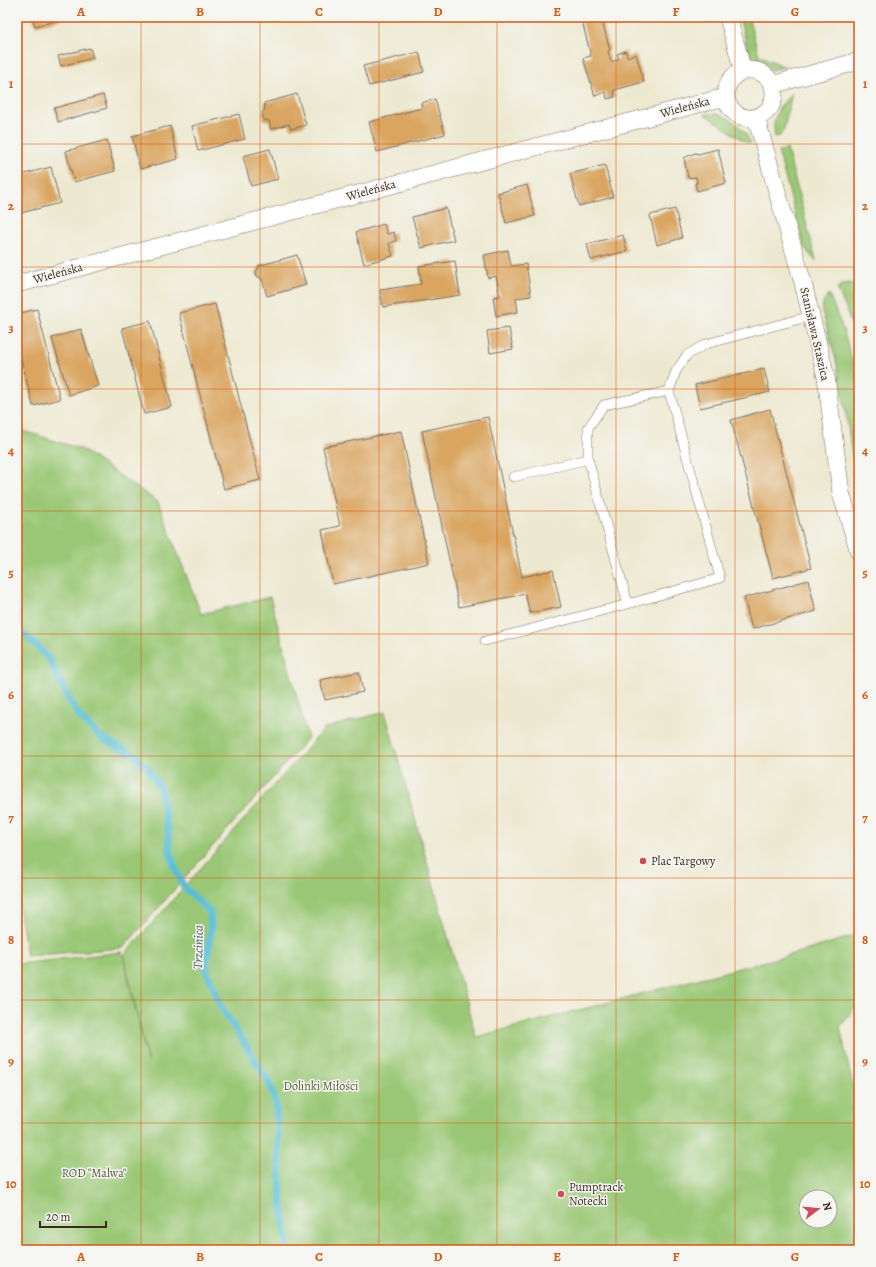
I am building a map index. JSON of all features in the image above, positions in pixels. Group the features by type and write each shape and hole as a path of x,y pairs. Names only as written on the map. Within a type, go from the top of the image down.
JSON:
{"street":[{"path":"728,17 743,71"},
{"path":"772,86 859,60"},
{"path":"750,70 763,75 768,79 772,86 774,93 773,101 769,109 764,114 756,118 741,117 729,106 726,99 726,92 732,79 743,71 750,70"},
{"name":"Wieleńska","path":"17,284 709,101 726,99"},
{"name":"Stanisława Staszica","path":"756,118 811,316 826,376 841,493 859,552"}],"lane":[{"path":"485,641 628,604 720,578 669,391 676,371 687,355 706,344 811,316"},
{"path":"628,604 588,460 588,428 604,405 669,391"},
{"path":"513,477 588,460"}],"green space":[{"path":"739,17 748,17 759,55 785,67 771,70 756,61 749,53"},
{"path":"792,93 784,129 780,136 775,137 775,118 783,103"},
{"path":"704,114 715,114 733,121 742,129 751,143 747,143"},
{"path":"787,149 816,261 804,246 778,151"},
{"path":"850,283 859,286 859,351 847,311 837,288 844,284"},
{"path":"829,294 843,329 859,385 859,499 843,395 836,360 822,311 823,303"},
{"path":"17,429 81,449 158,502 201,614 270,597 308,738 123,948 27,956 17,894"},
{"name":"Dolinki Miłości","path":"385,712 476,1037 808,950 859,934 859,1002 840,1027 859,1114 859,1250 17,1250 17,964 122,952 148,1063 124,955 325,728"}],"building":[{"path":"32,17 68,17 68,18 35,26"},
{"path":"581,17 601,17 610,50 608,51 611,62 619,59 617,54 626,51 627,57 636,54 644,82 614,90 615,97 607,99 606,92 595,96 583,58 591,56"},
{"path":"608,17 625,17 609,22"},
{"path":"90,48 93,58 61,66 58,56"},
{"path":"419,52 424,72 369,86 363,66"},
{"path":"297,94 306,125 291,129 289,124 271,129 269,121 264,120 262,113 265,109 264,103"},
{"path":"103,95 107,108 58,122 54,108"},
{"path":"435,99 445,134 377,152 369,122 422,108 421,103"},
{"path":"239,114 245,139 198,151 192,126"},
{"path":"170,126 178,159 140,169 132,136"},
{"path":"107,140 115,171 74,182 66,151"},
{"path":"270,149 278,179 251,186 243,156"},
{"path":"718,149 726,183 697,191 695,183 697,183 696,177 688,178 684,158 695,153 698,154"},
{"path":"605,165 613,197 579,206 570,174"},
{"path":"51,167 60,203 17,214 17,176"},
{"path":"527,185 535,216 506,223 498,193"},
{"path":"446,208 454,240 421,248 412,217"},
{"path":"675,209 682,238 657,245 650,215"},
{"path":"384,224 387,234 394,232 396,241 389,243 393,256 364,264 356,232"},
{"path":"623,235 627,251 591,260 587,244"},
{"path":"508,250 511,266 526,264 531,296 516,298 518,312 496,316 493,297 500,296 496,276 488,278 484,255"},
{"path":"297,255 306,285 267,296 262,279 257,276 256,272 259,267 258,266"},
{"path":"455,261 460,295 383,307 380,290 421,284 419,266"},
{"path":"215,304 260,480 224,489 179,313"},
{"path":"37,309 60,399 33,406 17,343 17,314"},
{"path":"150,321 172,407 144,414 122,328"},
{"path":"509,328 513,349 490,353 487,331"},
{"path":"81,329 98,386 69,395 52,338"},
{"path":"764,369 770,392 700,408 695,385"},
{"path":"770,409 811,568 773,578 731,420"},
{"path":"488,417 522,577 553,570 561,607 530,613 525,594 459,607 422,431"},
{"path":"401,431 429,563 333,584 322,530 340,526 323,447"},
{"path":"808,580 816,611 752,629 744,598"},
{"path":"359,672 363,692 325,700 320,680"}],"waterway":[{"name":"Trzcinica","path":"17,629 32,641 49,659 78,715 101,738 133,754 149,770 160,788 168,831 170,853 176,870 184,887 210,912 211,930 206,969 221,1006 270,1084 276,1105 282,1206 288,1250"}],"place":[{"name":"Plac Targowy","path":"643,861"},
{"name":"Pumptrack Notecki","path":"561,1194"}],"park label":[{"name":"ROD \"Malwa\"","path":"94,1173"}]}
